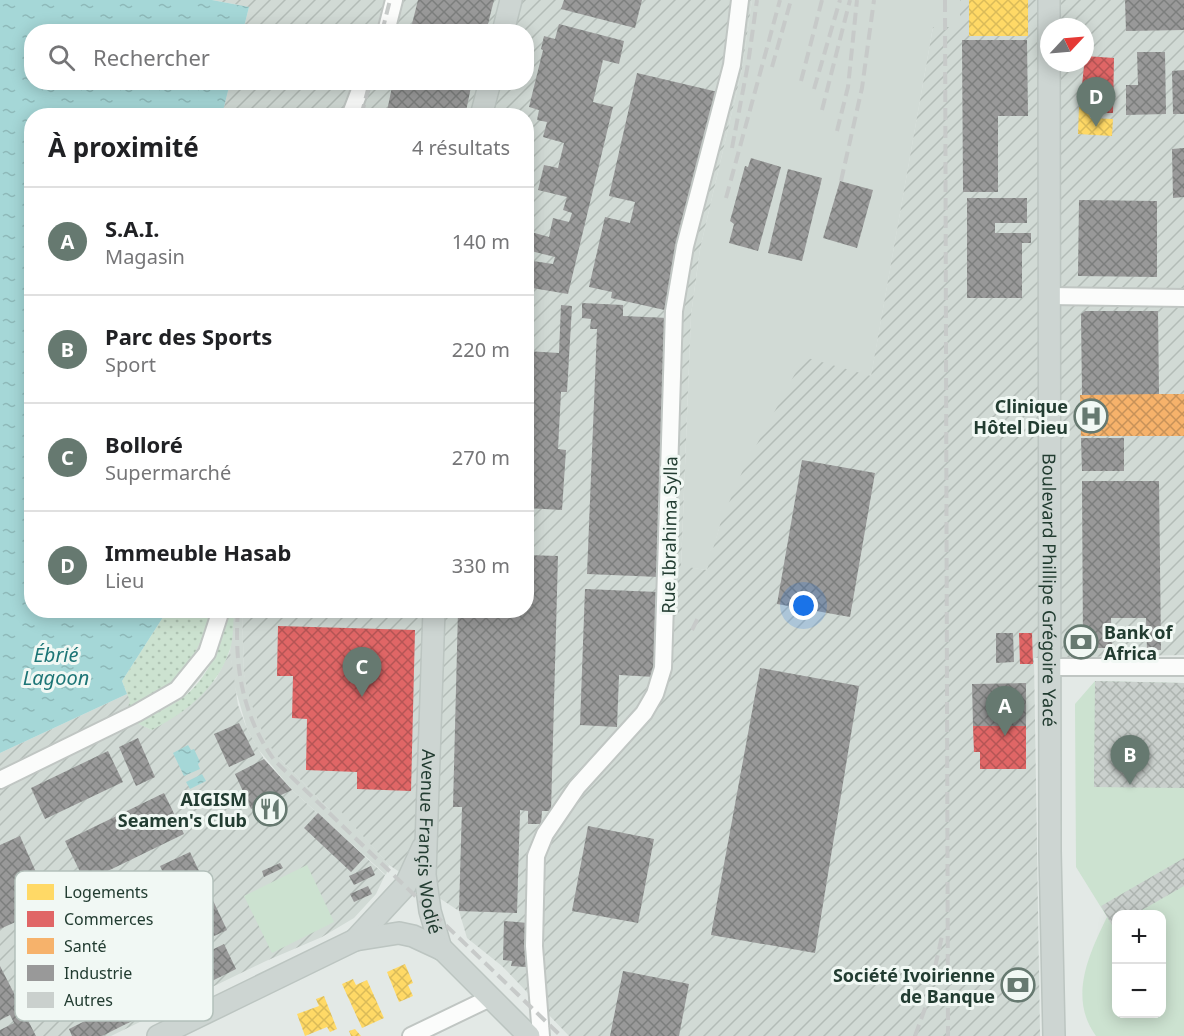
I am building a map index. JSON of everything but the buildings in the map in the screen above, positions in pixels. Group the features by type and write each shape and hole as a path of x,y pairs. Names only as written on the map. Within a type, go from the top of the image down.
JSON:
{"main road":[{"path":"505,24 511,0"},
{"name":"Boulevard Phillipe Grégoire Yacé","path":"1049,0 1047,136 1050,296 1050,851 1054,1036"},
{"path":"483,108 488,90"},
{"name":"Avenue Françis Wodié","path":"434,618 426,838 427,891 441,950 529,1036"},
{"path":"355,940 405,886 426,838"},
{"path":"370,925 394,922 410,924 429,935 441,950"},
{"path":"213,1009 355,940 399,933 413,936 441,950"},
{"path":"158,1036 189,1021"}],"street":[{"path":"388,24 394,0"},
{"name":"Rue Ibrahima Sylla","path":"541,1036 534,946 536,856 545,834 576,787 644,713 655,694 663,668 674,311 685,246 732,65 740,0"},
{"path":"353,108 360,90"},
{"path":"1050,296 1184,298"},
{"path":"0,780 137,714 177,690 207,653 218,618"},
{"path":"1050,667 1184,667"},
{"path":"411,1036 490,998"}],"shaded area":[{"path":"212,0 752,0 742,69 700,249 691,315 681,566 707,570 721,521 743,470 804,357 871,376 933,27 960,27 960,0 1184,0 1184,655 1034,658 1040,1036 569,1036 502,966 467,938 459,911 389,865 336,806 331,811 279,758 266,741 250,700 244,675 242,618 534,618 534,108 224,108 228,90 534,90 534,24 245,24 249,7"},
{"path":"752,0 960,0 960,27 933,27 871,377 721,521 708,570 681,567 691,315 700,249 742,69"},
{"path":"163,618 228,618 214,657 203,675 183,698 137,723 152,730 216,679 230,651 238,705 247,729 264,759 292,790 385,875 376,894 354,918 322,937 213,987 213,871 15,871 15,1021 142,1021 111,1036 0,1036 0,753 127,694 126,691"},
{"path":"233,618 242,618 244,675 279,758 331,811 336,805 389,865 386,875 292,790 258,749 247,729 234,684 230,651"}],"green space":[{"path":"162,618 208,618 192,657 171,683 158,693 128,707 130,701 122,681"},
{"path":"228,618 234,618 231,647 223,665 208,688 188,707 152,730 136,723 181,699 191,691 207,671"},
{"path":"1095,681 1184,683 1184,1036 1096,1036 1083,1007 1082,991 1088,961 1107,917 1076,867 1075,704"},
{"path":"307,865 334,922 272,953 244,896"}],"water":[{"name":"Ébrié Lagoon","path":"0,0 212,0 249,7 245,24 24,24 24,90 228,90 224,108 24,108 24,618 162,618 122,681 127,694 0,753"},
{"path":"188,745 191,750 194,749 200,762 198,764 200,769 184,776 173,753"},
{"path":"202,774 206,781 190,789 186,782"}],"railway":[{"path":"384,24 390,0"},
{"path":"732,148 757,0"},
{"path":"726,198 780,0"},
{"path":"772,67 791,0"},
{"path":"801,81 822,0"},
{"path":"814,89 840,0"},
{"path":"822,110 850,0"},
{"path":"837,131 848,87 857,0"},
{"path":"841,181 862,88 874,0"},
{"path":"945,0 948,1036"},
{"path":"363,108 368,90"},
{"path":"692,630 700,614"},
{"path":"238,618 237,650 243,689 255,726 275,761 561,1036"},
{"path":"915,1036 927,1003 942,936"}],"place":[{"name":"Immeuble Hasab","path":"1096,127"},
{"name":"Clinique Hôtel Dieu","path":"1091,416"},
{"name":"Bank of Africa","path":"1081,642"},
{"name":"Bolloré","path":"362,697"},
{"name":"S.A.I.","path":"1005,736"},
{"name":"Parc des Sports","path":"1130,785"},
{"name":"AIGISM Seamen's Club","path":"270,809"},
{"name":"Société Ivoirienne de Banque","path":"1018,985"}]}
